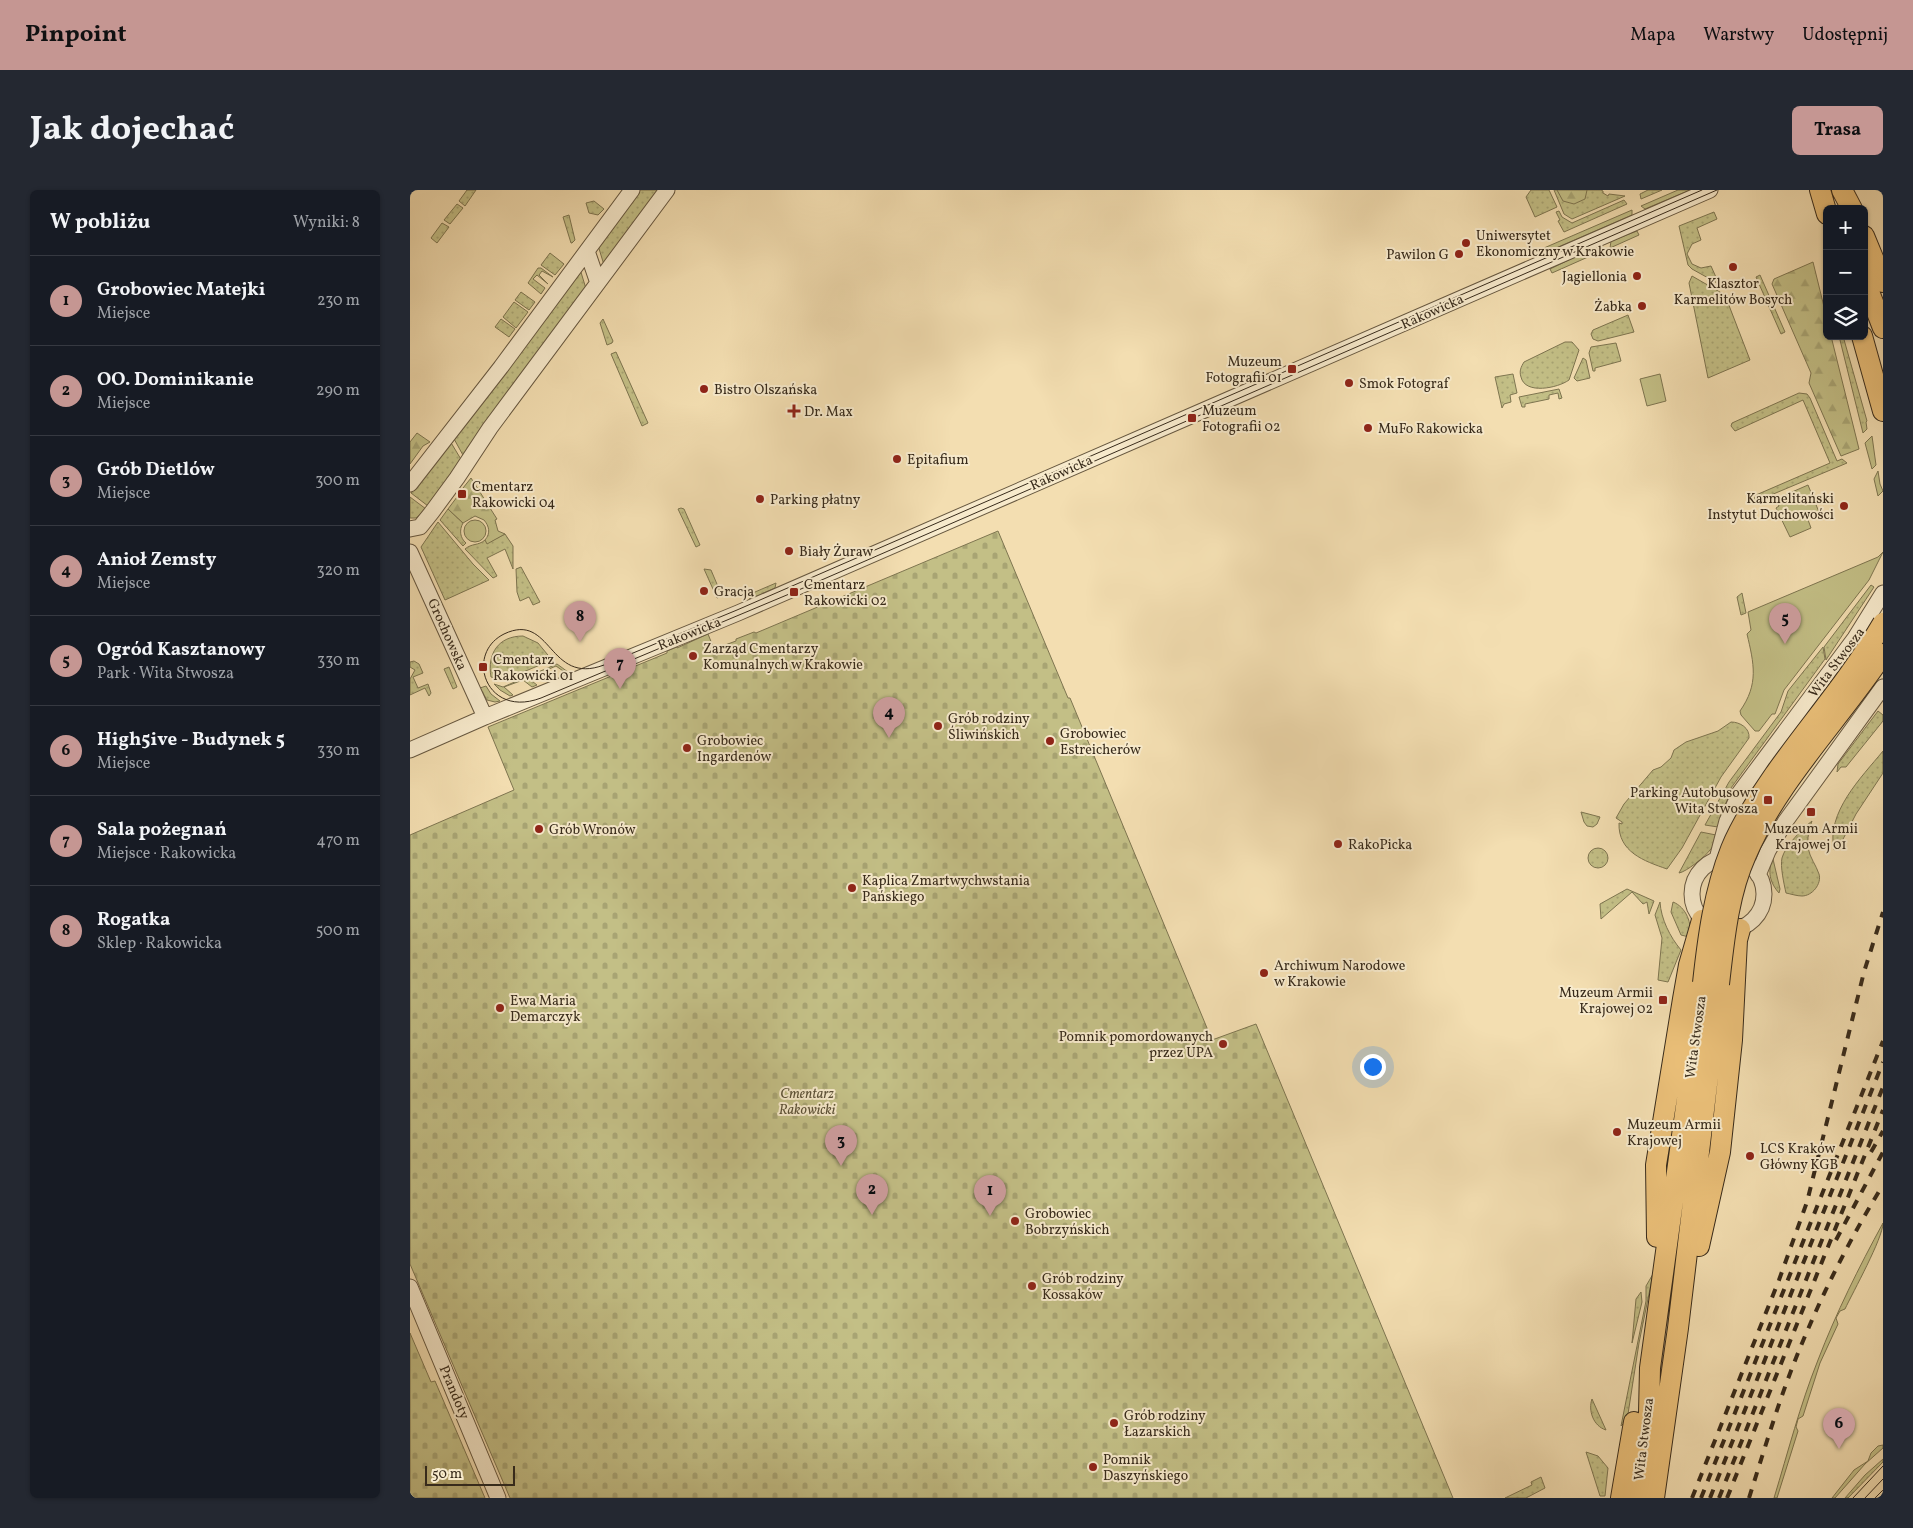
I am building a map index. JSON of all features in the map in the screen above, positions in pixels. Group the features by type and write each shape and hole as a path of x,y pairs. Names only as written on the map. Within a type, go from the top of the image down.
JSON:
{"main road":[{"path":"1820,190 1829,205"},
{"path":"1820,190 1824,205"},
{"path":"1868,227 1883,247"},
{"path":"1868,246 1883,282"},
{"path":"1868,289 1883,328"},
{"path":"1863,340 1883,411"},
{"name":"Wita Stwosza","path":"1654,1498 1678,1328 1710,983 1712,910 1719,882 1731,848 1756,801 1862,657 1883,623"},
{"name":"Wita Stwosza","path":"1636,1498 1649,1413 1650,1368 1660,1291 1710,983 1728,918 1734,888 1746,855 1770,810 1883,654"},
{"path":"1660,1291 1656,1165 1686,982 1702,920"},
{"path":"1678,1328 1692,1279 1720,1152 1732,1040 1737,940 1740,929"},
{"path":"1621,1498 1635,1419 1650,1368"}],"street":[{"path":"410,484 466,414 632,190"},
{"path":"410,529 420,527 457,478 490,428 667,190"},
{"name":"Rakowicka","path":"410,750 485,717 738,613 1710,190"},
{"path":"587,251 598,283"},
{"name":"Grochowska","path":"410,552 485,717"},
{"name":"Wita Stwosza","path":"1717,860 1727,821 1740,792 1855,638 1883,593"},
{"path":"1758,875 1768,851 1785,822 1883,687"},
{"path":"1729,858 1740,860 1750,866 1758,875 1764,892 1763,902 1754,919 1740,929 1730,931 1720,930 1702,920 1693,905 1692,888 1698,873 1710,863 1729,858"},
{"name":"Prandoty","path":"410,1287 498,1498"}],"green space":[{"path":"467,190 476,190 465,206 459,201"},
{"path":"636,190 663,190 604,265 597,242"},
{"path":"1531,190 1549,190 1557,207 1535,217 1526,197"},
{"path":"1554,190 1601,190 1608,196 1609,194 1625,196 1572,219 1564,214"},
{"path":"1557,190 1587,190 1585,199 1574,204 1563,201"},
{"path":"1648,190 1662,190 1641,199 1640,194"},
{"path":"1678,190 1690,190 1645,209 1641,206"},
{"path":"1624,200 1627,204 1564,232 1558,221 1560,220 1556,212 1559,211 1562,217 1572,223"},
{"path":"594,201 604,209 598,215 589,213 586,203"},
{"path":"457,204 463,208 450,224 444,220"},
{"path":"1632,210 1632,215 1549,251 1544,248"},
{"path":"1714,212 1717,219 1697,228 1701,240 1692,244 1687,254 1692,264 1701,268 1711,266 1719,284 1688,265 1679,226"},
{"path":"569,215 575,240 572,243 563,217"},
{"path":"442,223 449,227 437,243 431,238"},
{"path":"1637,231 1639,235 1610,248 1611,241"},
{"path":"550,253 564,264 555,275 541,265"},
{"path":"1579,255 1588,257 1552,273 1550,269"},
{"path":"1813,262 1823,303 1823,340 1832,340 1859,449 1841,456 1809,383 1811,373 1772,284 1774,279"},
{"path":"538,268 541,268 553,277 542,271 539,275 548,284 537,275 533,279 545,288 541,294 528,283"},
{"path":"580,269 587,292 464,457 453,437"},
{"path":"1760,275 1785,332 1781,334 1756,277"},
{"path":"1692,276 1725,295 1750,360 1708,378 1689,283"},
{"path":"521,292 535,302 529,310 515,300"},
{"path":"514,302 528,312 516,328 503,317"},
{"path":"1628,315 1634,332 1598,341 1593,339 1591,334 1593,330"},
{"path":"501,319 515,329 509,337 495,327"},
{"path":"603,319 613,341 607,345 600,323"},
{"path":"1840,340 1844,340 1867,421 1867,429 1863,433"},
{"path":"1565,342 1572,342 1579,350 1569,380 1542,388 1535,388 1524,383 1520,373 1524,362"},
{"path":"1616,343 1621,361 1595,368 1595,371 1593,371 1589,353 1591,347"},
{"path":"616,352 648,423 642,426 611,354"},
{"path":"1583,358 1586,360 1590,378 1577,381 1574,378"},
{"path":"1513,374 1517,393 1510,395 1511,402 1504,404 1502,408 1495,377"},
{"path":"1660,374 1666,401 1647,406 1640,379"},
{"path":"1559,389 1562,398 1559,399 1558,393 1549,395 1549,399 1525,404 1525,407 1522,407 1519,397"},
{"path":"1799,393 1807,394 1810,398 1837,461 1842,459 1847,463 1752,503 1756,495 1830,463 1803,400 1735,431 1731,426 1732,423"},
{"path":"417,433 430,442 423,446 410,464 410,442"},
{"path":"1872,436 1876,465 1872,469 1865,443"},
{"path":"450,441 462,461 428,506 411,493"},
{"path":"1878,471 1883,491 1878,496 1874,479"},
{"path":"471,478 497,519 495,520 498,531 505,534 487,544 485,540 489,530 484,520 475,516 463,523 448,509 457,497 460,499 466,490 463,488"},
{"path":"1808,485 1819,512 1807,517 1811,528 1790,537 1776,508 1779,506 1776,499"},
{"path":"410,497 426,509 416,518 410,518"},
{"path":"448,509 463,523 461,534 462,539 466,543 463,546 440,520"},
{"path":"678,509 684,509 700,545 696,547"},
{"path":"475,520 483,523 486,531 483,539 475,542 467,539 464,531 467,523"},
{"path":"438,522 489,580 445,600 421,547"},
{"name":"Cmentarz Rakowicki","path":"998,531 1068,698 1070,698 1212,1040 1256,1024 1453,1498 510,1498 410,1264 410,835 514,790 488,727 667,653 667,651 708,634 714,649 736,641 736,639 754,632 756,633"},
{"path":"505,534 513,546 513,569 505,549 487,558 497,576 493,578 465,549 485,540 487,543"},
{"path":"1883,552 1869,580 1784,690 1775,714 1772,714 1759,731 1755,731 1741,715 1740,711 1750,692 1753,674 1752,655 1747,634 1751,630 1748,612 1878,557"},
{"path":"521,567 540,602 533,605 529,597 520,601 517,592 516,569"},
{"path":"704,569 711,570 722,596 717,598"},
{"path":"776,583 775,588 750,599 748,595"},
{"path":"1871,585 1874,587 1826,660 1824,647"},
{"path":"1742,593 1746,613 1741,615 1737,597"},
{"path":"523,636 538,643 552,660 504,680 491,677 491,661 496,648 507,639"},
{"path":"1823,647 1825,659 1731,788 1732,790 1718,827 1705,825 1729,782 1781,712 1788,691"},
{"path":"414,661 419,664 423,673 413,677 418,688 428,684 431,693 429,696 425,688 410,695 410,679 415,670 410,667 410,662"},
{"path":"557,664 568,672 566,673 556,666 528,678 537,685 532,687 523,680 504,687 513,695 510,696 494,684 503,687"},
{"path":"449,667 457,687 453,689 444,669"},
{"path":"486,686 491,694 500,701 487,700 480,688"},
{"path":"1878,711 1883,715 1883,721 1846,767 1841,767 1837,772 1838,764"},
{"path":"1731,722 1744,726 1748,731 1749,738 1721,777 1682,848 1667,869 1641,859 1628,848 1620,833 1619,823 1622,824 1622,822 1616,818 1624,804 1653,770 1661,767 1671,758 1674,750 1686,742 1718,731"},
{"path":"1883,751 1883,773 1856,814 1840,845 1834,850 1835,822 1840,809 1847,796"},
{"path":"1581,812 1600,817 1597,824 1593,827 1587,826"},
{"path":"1812,821 1808,834 1808,848 1819,874 1818,885 1813,892 1802,896 1786,893 1782,858 1790,843"},
{"path":"1701,832 1716,835 1712,847 1696,863 1679,873"},
{"path":"1594,848 1602,848 1608,854 1608,862 1602,868 1594,868 1588,862 1588,854"},
{"path":"1773,859 1780,889 1779,893 1770,877"},
{"path":"1627,889 1654,901 1649,914 1647,902 1643,904 1632,892 1601,919 1600,904"},
{"path":"1660,902 1667,928 1681,950 1668,982 1658,980 1662,938 1655,915"},
{"path":"1673,902 1682,908 1687,916 1690,927 1689,937 1681,935 1671,912"},
{"path":"1883,1223 1882,1230 1867,1265 1845,1309 1840,1311 1836,1318 1838,1324 1820,1363 1803,1416 1798,1419 1796,1427 1798,1431 1777,1498 1774,1498 1800,1411 1818,1360 1832,1325 1848,1290"},
{"path":"1653,1274 1639,1343 1628,1414 1621,1426 1646,1301 1646,1286"},
{"path":"1641,1292 1642,1302 1632,1343 1636,1299"},
{"path":"410,1333 431,1382 435,1381 485,1498 410,1498"},
{"path":"1592,1399 1606,1430 1598,1425 1591,1413"},
{"path":"1883,1445 1883,1448 1865,1464 1835,1498 1832,1498 1854,1470 1868,1461 1871,1453 1878,1446"},
{"path":"1586,1452 1598,1456 1608,1468 1605,1496 1600,1496"},
{"path":"1883,1459 1883,1462 1848,1498 1845,1498 1865,1475"},
{"path":"1541,1477 1545,1488 1526,1498 1505,1498 1532,1485 1531,1482"}],"tram line":[{"path":"1702,190 737,610 604,665 586,669 572,666 560,658 542,639 532,632 520,630 504,634 492,643 485,655 484,669 487,681 495,692 506,700 522,702 541,698 794,592 1717,190"},
{"path":"1853,1498 1883,1466"},
{"path":"1865,1498 1883,1479"},
{"path":"1875,1498 1883,1490"}],"railway":[{"path":"1692,1498 1779,1280 1807,1202 1864,972 1883,912"},
{"path":"1701,1498 1883,1041"},
{"path":"1710,1498 1883,1062"},
{"path":"1719,1498 1883,1087"},
{"path":"1727,1498 1883,1110"},
{"path":"1871,1152 1883,1131"},
{"path":"1836,1240 1883,1152"},
{"path":"1749,1498 1783,1392 1805,1336 1847,1248 1883,1185"}],"place":[{"name":"Uniwersytet Ekonomiczny w Krakowie","path":"1466,243"},
{"name":"Pawilon G","path":"1459,254"},
{"name":"Klasztor Karmelitów Bosych","path":"1733,267"},
{"name":"Jagiellonia","path":"1637,276"},
{"name":"Żabka","path":"1642,306"},
{"name":"Muzeum Fotografii 01","path":"1292,369"},
{"name":"Smok Fotograf","path":"1349,383"},
{"name":"Bistro Olszańska","path":"704,389"},
{"name":"Dr. Max","path":"794,411"},
{"name":"Muzeum Fotografii 02","path":"1192,418"},
{"name":"MuFo Rakowicka","path":"1368,428"},
{"name":"Epitafium","path":"897,459"},
{"name":"Cmentarz Rakowicki 04","path":"462,494"},
{"name":"Parking płatny","path":"760,499"},
{"name":"Karmelitański Instytut Duchowości","path":"1844,506"},
{"name":"Biały Żuraw","path":"789,551"},
{"name":"Gracja","path":"704,591"},
{"name":"Cmentarz Rakowicki 02","path":"794,592"},
{"name":"Rogatka","path":"580,642"},
{"name":"Ogród Kasztanowy","path":"1785,644"},
{"name":"Zarząd Cmentarzy Komunalnych w Krakowie","path":"693,656"},
{"name":"Cmentarz Rakowicki 01","path":"483,667"},
{"name":"Sala pożegnań","path":"620,689"},
{"name":"Grób rodziny Śliwińskich","path":"938,726"},
{"name":"Anioł Zemsty","path":"889,738"},
{"name":"Grobowiec Estreicherów","path":"1050,741"},
{"name":"Grobowiec Ingardenów","path":"687,748"},
{"name":"Parking Autobusowy Wita Stwosza","path":"1768,800"},
{"name":"Muzeum Armii Krajowej 01","path":"1811,812"},
{"name":"Grób Wronów","path":"539,829"},
{"name":"RakoPicka","path":"1338,844"},
{"name":"Kaplica Zmartwychwstania Pańskiego","path":"852,888"},
{"name":"Archiwum Narodowe w Krakowie","path":"1264,973"},
{"name":"Muzeum Armii Krajowej 02","path":"1663,1000"},
{"name":"Ewa Maria Demarczyk","path":"500,1008"},
{"name":"Pomnik pomordowanych przez UPA","path":"1223,1044"},
{"name":"Muzeum Armii Krajowej","path":"1617,1132"},
{"name":"LCS Kraków Główny KGB","path":"1750,1156"},
{"name":"Grób Dietlów","path":"841,1166"},
{"name":"OO. Dominikanie","path":"872,1215"},
{"name":"Grobowiec Matejki","path":"990,1216"},
{"name":"Grobowiec Bobrzyńskich","path":"1015,1221"},
{"name":"Grób rodziny Kossaków","path":"1032,1286"},
{"name":"Grób rodziny Łazarskich","path":"1114,1423"},
{"name":"High5ive - Budynek 5","path":"1839,1449"},
{"name":"Pomnik Daszyńskiego","path":"1093,1467"}]}
